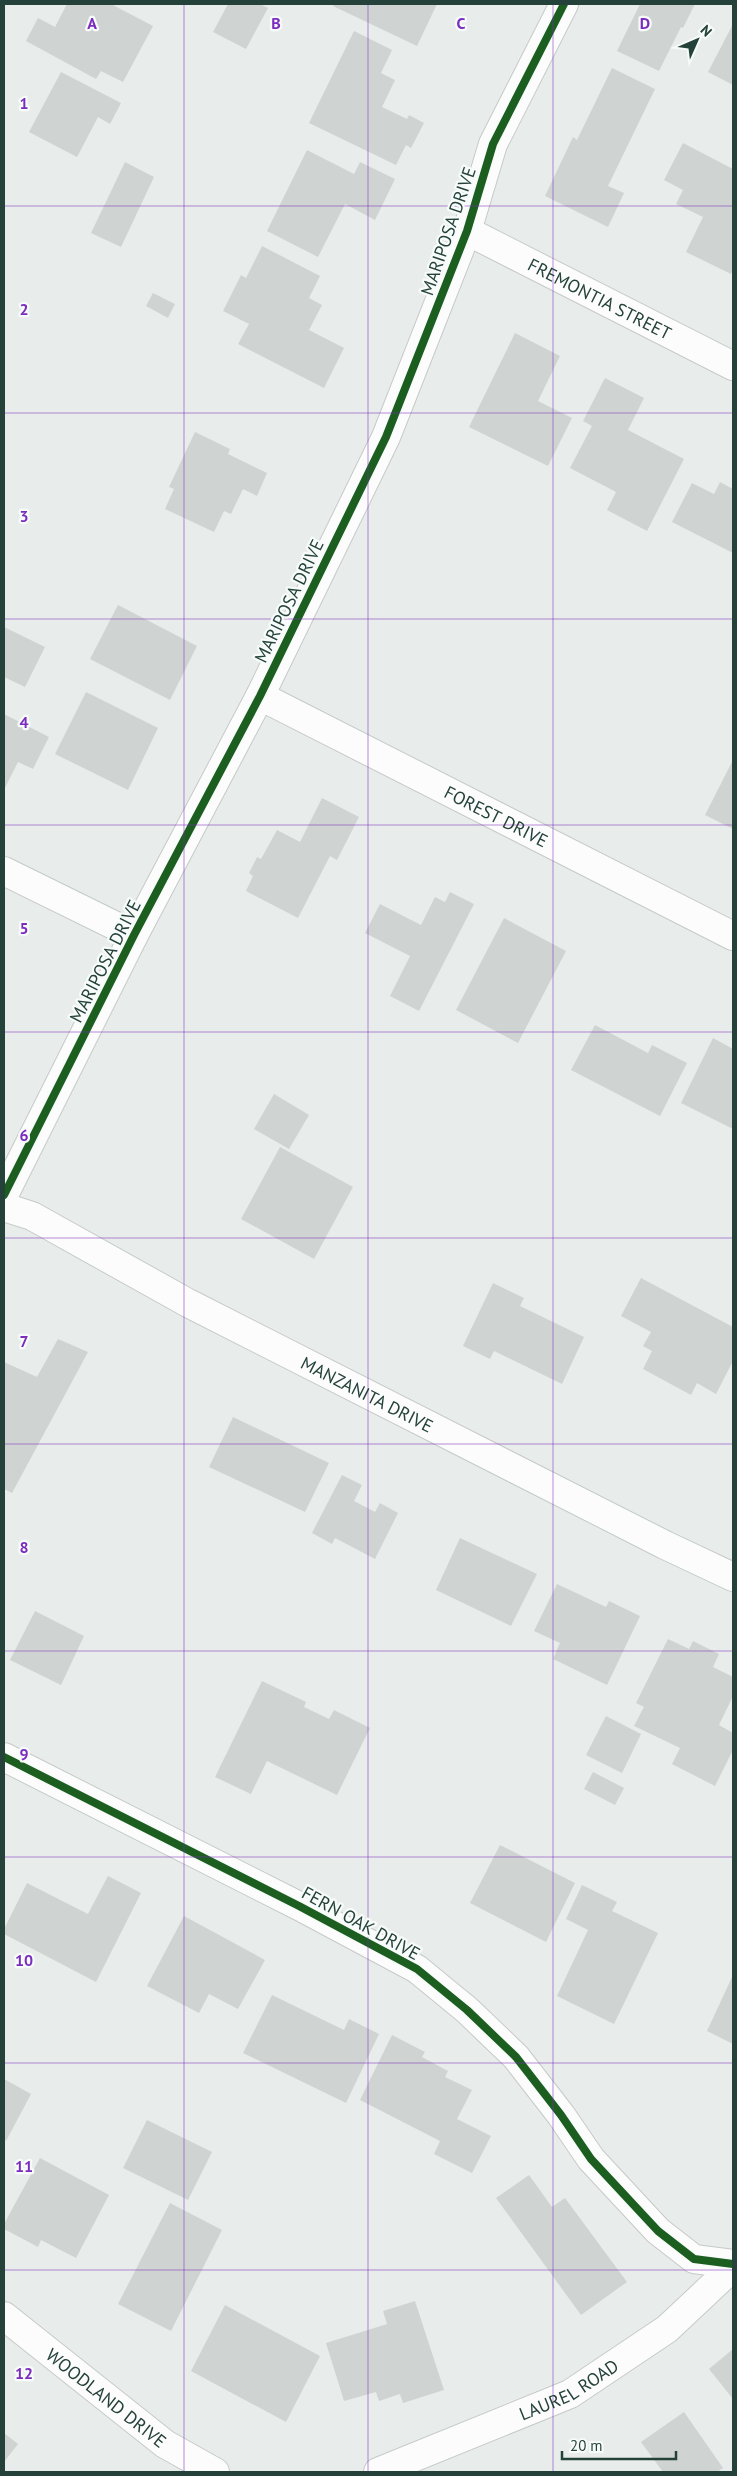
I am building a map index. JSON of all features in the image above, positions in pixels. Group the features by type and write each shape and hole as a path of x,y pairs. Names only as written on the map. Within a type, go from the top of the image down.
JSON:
{"street":[{"name":"MARIPOSA DRIVE","path":"4,1195 134,935 260,696 386,437 467,231 493,144 564,4"},
{"name":"FREMONTIA STREET","path":"467,231 733,366"},
{"name":"FOREST DRIVE","path":"260,696 733,936"},
{"path":"4,870 134,935"},
{"name":"MANZANITA DRIVE","path":"4,1207 32,1216 188,1303 665,1545 733,1577"},
{"name":"FERN OAK DRIVE","path":"4,1757 299,1906 416,1969 467,2010 516,2057 561,2115 591,2159 658,2231 694,2259 733,2266"},
{"name":"LAUREL ROAD","path":"378,2472 570,2394 667,2329 733,2266"},
{"name":"WOODLAND DRIVE","path":"4,2316 165,2444 215,2472"}],"building":[{"path":"67,4 111,4 153,26 123,82 101,71 96,79 26,41 38,18 55,27"},
{"path":"228,4 260,4 268,8 246,49 213,32"},
{"path":"334,4 437,4 417,46 333,6"},
{"path":"640,4 695,4 659,71 617,51"},
{"path":"733,24 733,85 708,72"},
{"path":"354,31 392,50 381,73 395,80 382,107 407,119 409,115 424,123 411,148 406,145 396,165 309,123"},
{"path":"612,68 655,89 608,186 624,193 608,227 545,196 573,137 577,140"},
{"path":"61,72 121,103 110,124 98,117 77,157 29,132"},
{"path":"683,143 733,169 733,269 731,274 686,252 703,217 676,204 683,190 664,180"},
{"path":"307,150 354,174 360,162 395,179 375,220 345,204 318,257 267,231"},
{"path":"125,162 154,177 121,247 91,233"},
{"path":"262,246 320,276 309,298 322,305 309,330 344,348 324,388 238,344 249,324 223,311 241,275 246,278"},
{"path":"153,293 175,304 168,318 146,306"},
{"path":"515,333 560,356 538,401 572,418 548,466 469,427"},
{"path":"605,378 644,398 628,430 684,459 647,531 607,510 616,492 570,468 592,426 583,421"},
{"path":"195,432 230,449 228,454 267,473 257,496 243,489 231,514 224,511 214,532 165,509 174,489 169,487"},
{"path":"720,482 733,489 733,553 672,522 692,483 714,494"},
{"path":"118,605 197,646 170,700 90,659"},
{"path":"4,627 45,647 25,687 4,677"},
{"path":"86,692 158,728 128,790 55,754"},
{"path":"4,714 49,737 33,769 18,762 4,790"},
{"path":"733,760 733,829 705,815"},
{"path":"322,798 359,817 337,860 330,856 298,918 246,891 253,876 249,873 257,857 261,859 277,830 300,842"},
{"path":"450,892 474,904 419,1011 390,996 410,956 365,933 380,904 421,925 435,897 445,902"},
{"path":"504,918 566,951 518,1043 456,1010"},
{"path":"595,1025 648,1053 652,1045 687,1063 660,1116 571,1070"},
{"path":"713,1038 733,1049 733,1129 681,1103"},
{"path":"274,1094 309,1115 289,1149 254,1129"},
{"path":"280,1147 353,1187 314,1259 241,1219"},
{"path":"641,1278 733,1327 733,1361 716,1394 697,1383 691,1395 643,1369 652,1351 643,1346 651,1332 621,1316"},
{"path":"493,1283 524,1298 520,1306 584,1337 562,1384 494,1351 490,1359 463,1346"},
{"path":"58,1339 88,1352 12,1493 4,1489 4,1362 37,1377"},
{"path":"233,1417 329,1463 305,1512 209,1467"},
{"path":"342,1475 362,1485 354,1501 375,1512 380,1503 398,1513 375,1559 335,1538 332,1544 312,1533"},
{"path":"460,1538 537,1574 511,1626 436,1590"},
{"path":"557,1584 606,1607 609,1601 640,1616 607,1685 553,1659 560,1643 534,1631"},
{"path":"35,1611 84,1636 61,1685 10,1660"},
{"path":"668,1639 689,1649 693,1641 719,1654 713,1667 733,1677 733,1696 719,1725 733,1733 733,1750 715,1786 672,1764 680,1748 634,1726 644,1707 636,1703"},
{"path":"262,1681 306,1702 304,1707 329,1719 334,1710 370,1728 337,1795 267,1761 251,1794 215,1777"},
{"path":"606,1716 641,1734 622,1773 586,1755"},
{"path":"593,1772 624,1788 615,1805 584,1789"},
{"path":"500,1845 575,1883 546,1942 470,1903"},
{"path":"108,1876 141,1893 96,1982 4,1934 4,1929 27,1883 88,1914"},
{"path":"582,1885 617,1902 612,1911 658,1933 614,2024 557,1996 588,1930 566,1919"},
{"path":"184,1916 265,1960 238,2009 209,1994 199,2013 147,1986"},
{"path":"733,1975 733,2044 707,2031"},
{"path":"272,1995 344,2030 349,2019 379,2034 346,2103 243,2053"},
{"path":"392,2035 425,2052 422,2057 448,2071 445,2077 472,2090 457,2119 491,2136 472,2173 434,2154 440,2141 360,2100"},
{"path":"4,2079 31,2094 6,2141 4,2139"},
{"path":"147,2120 212,2152 188,2200 123,2168"},
{"path":"40,2158 109,2195 76,2258 41,2240 38,2247 4,2229 4,2224"},
{"path":"529,2175 552,2207 565,2198 627,2282 581,2315 496,2198"},
{"path":"170,2203 222,2230 171,2331 118,2304"},
{"path":"415,2301 444,2390 403,2403 400,2394 379,2401 376,2392 344,2401 326,2343 387,2324 383,2311"},
{"path":"225,2305 320,2356 286,2422 191,2371"},
{"path":"733,2349 733,2399 709,2369"},
{"path":"684,2412 723,2468 717,2472 663,2472 641,2442"},
{"path":"4,2433 18,2444 4,2462"}],"cycle path":[{"path":"4,1195 134,935 260,696 386,437 467,231 493,144 564,4"},
{"path":"4,1757 299,1906 417,1969 467,2010 516,2057 561,2115 591,2159 658,2231 694,2259 733,2264"}]}
